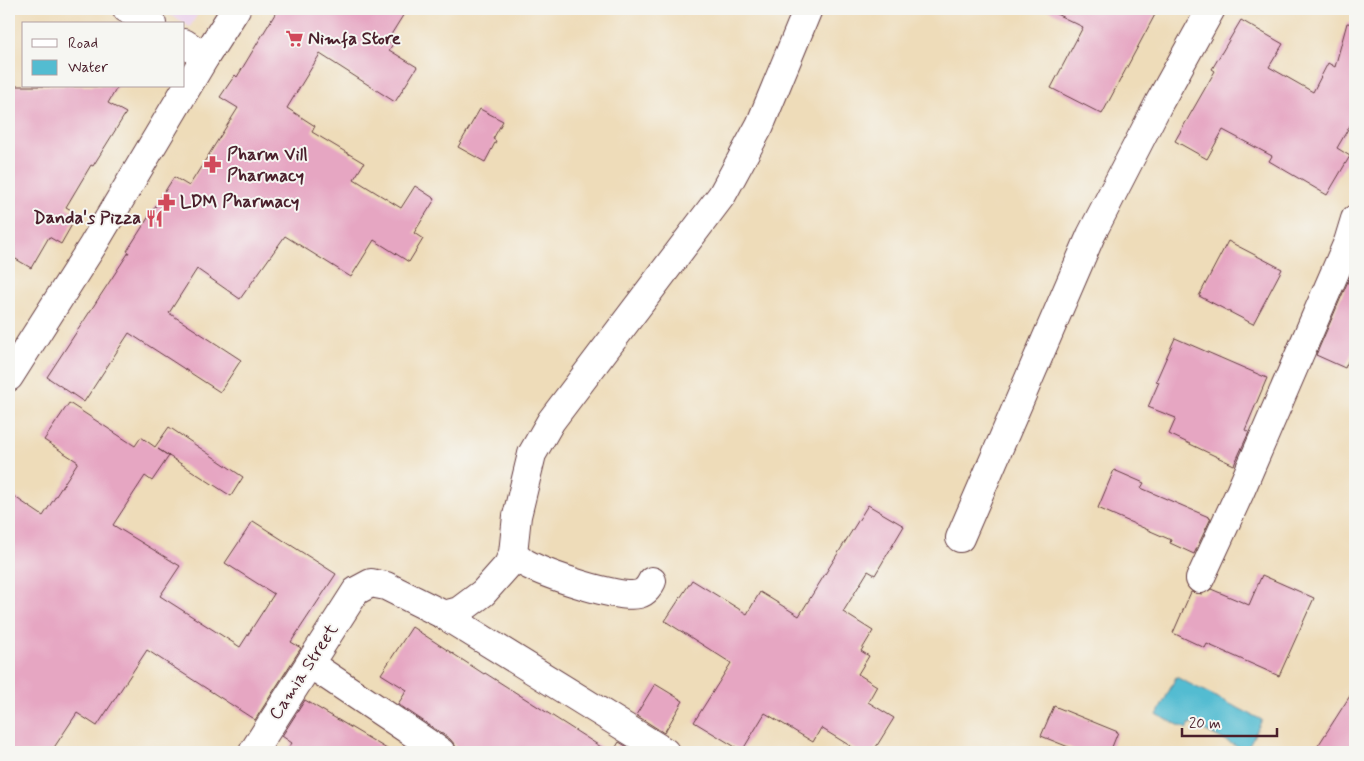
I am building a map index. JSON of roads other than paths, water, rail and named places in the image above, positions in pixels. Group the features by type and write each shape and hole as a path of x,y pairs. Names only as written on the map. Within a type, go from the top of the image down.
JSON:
{"street":[{"path":"127,9 149,22"},
{"path":"185,67 194,50 236,9"},
{"path":"444,615 459,611 483,593 508,565 513,553 517,516 532,454 551,421 722,195 760,125 808,9"},
{"path":"960,538 1091,235 1159,103 1211,9"},
{"path":"9,378 93,246 174,88"},
{"path":"1200,579 1353,235"},
{"path":"513,553 524,562 537,568 610,593 638,595 645,592 652,581"},
{"name":"Camia Street","path":"253,752 356,591 371,583 386,586 444,615"},
{"path":"444,615 665,752"},
{"path":"310,664 441,752"}],"water":[{"path":"1176,677 1262,720 1246,751 1190,723 1187,729 1157,715"}],"place":[{"name":"Nimfa Store","path":"294,39"},
{"name":"Pharm Vill Pharmacy","path":"213,165"},
{"name":"LDM Pharmacy","path":"166,202"},
{"name":"Danda's Pizza","path":"155,218"}]}
